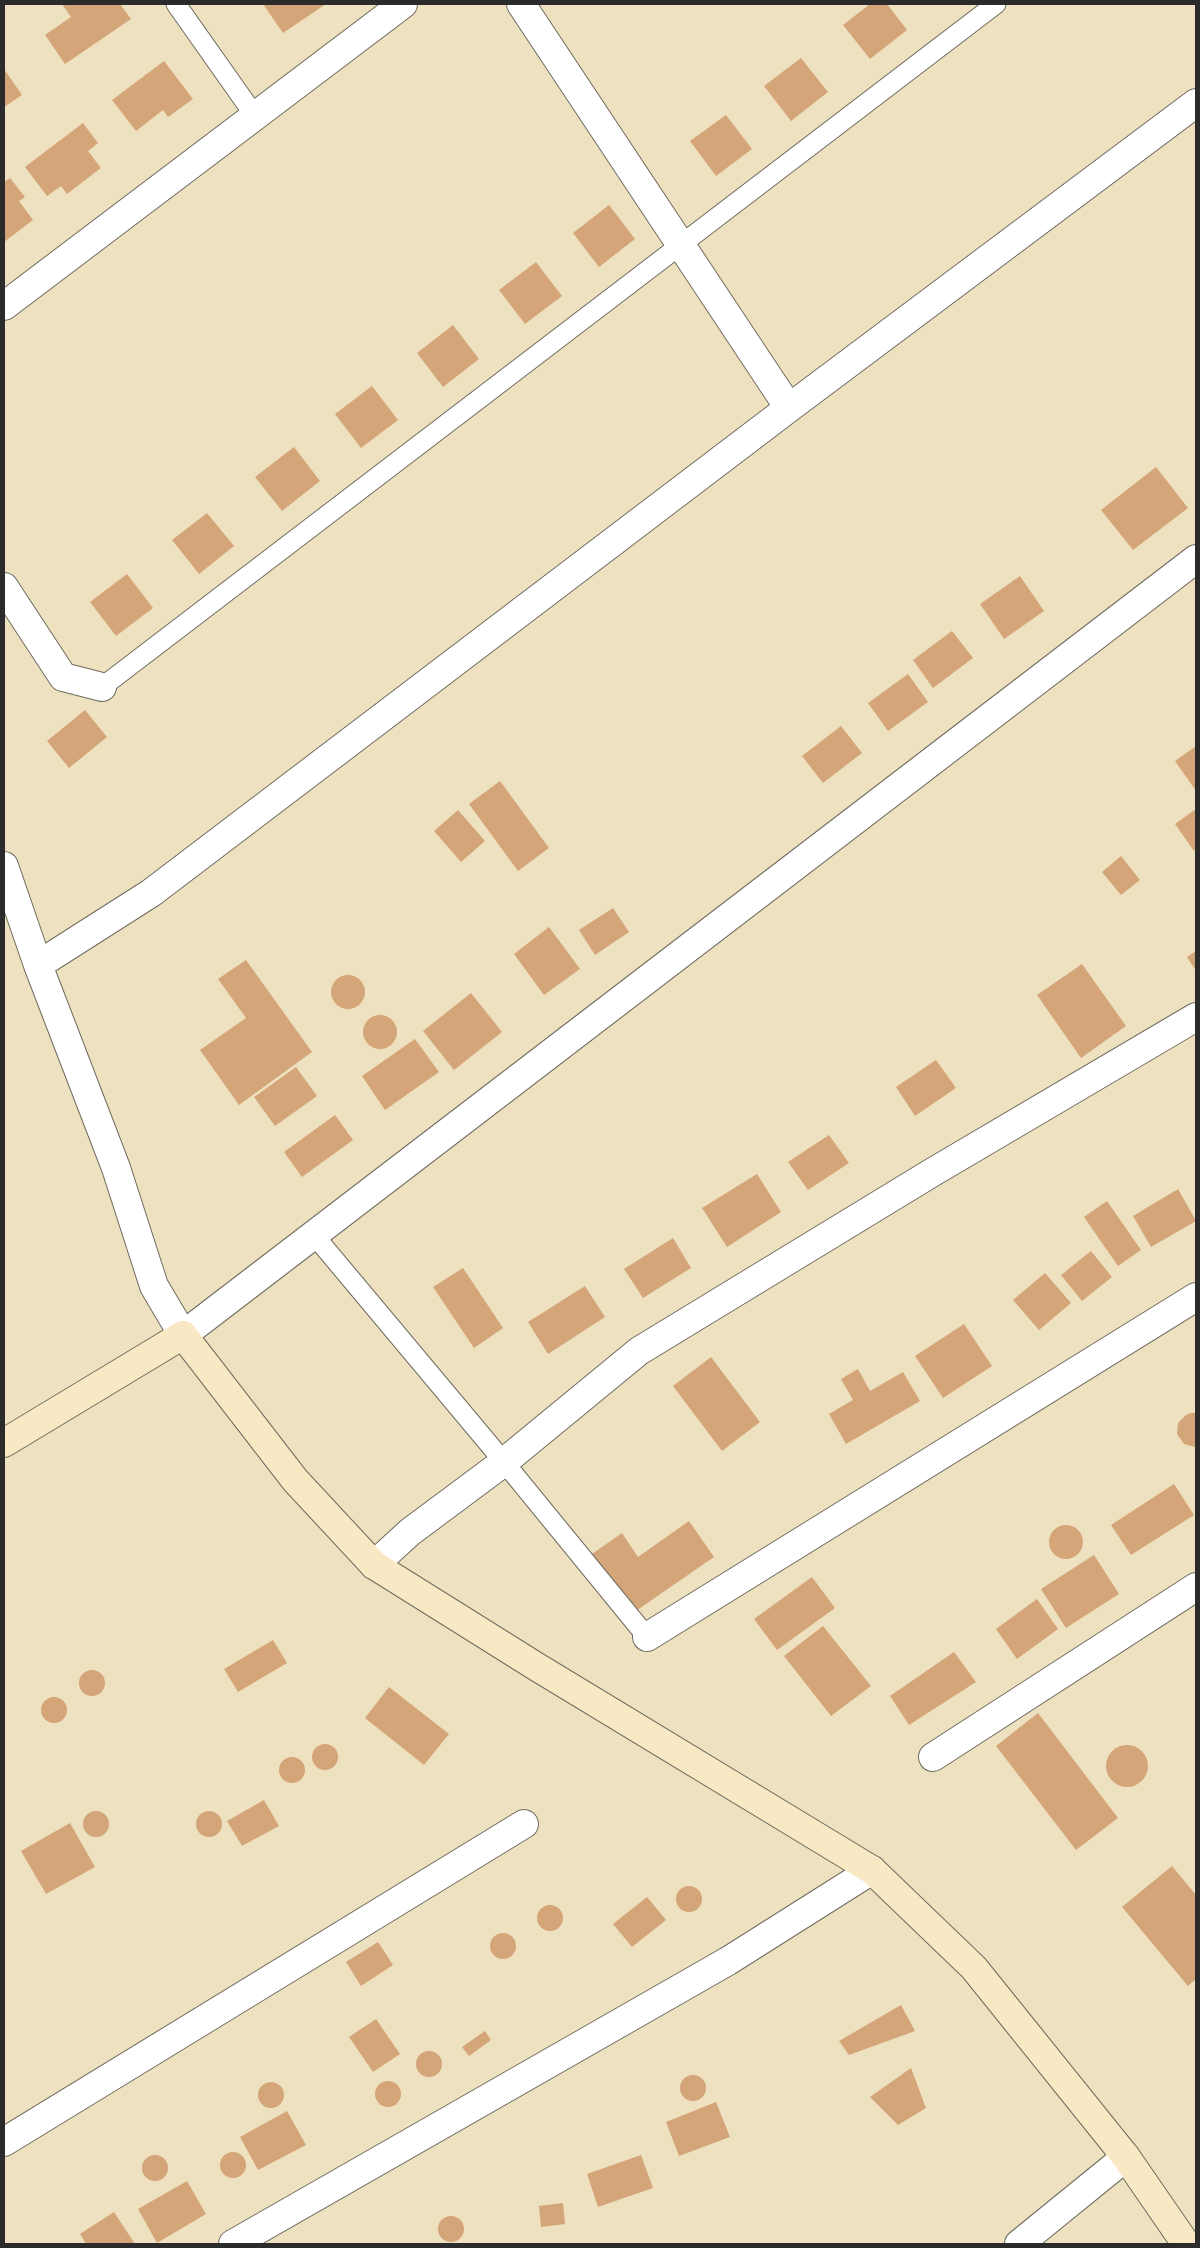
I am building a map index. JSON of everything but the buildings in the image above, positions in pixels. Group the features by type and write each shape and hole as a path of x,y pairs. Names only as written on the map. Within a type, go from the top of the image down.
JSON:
{"main road":[{"path":"4,1444 183,1335 295,1480 374,1565 554,1678 872,1870 974,1968 1126,2158 1186,2244"}],"street":[{"path":"4,306 403,4"},
{"path":"521,4 789,408"},
{"path":"38,965 151,893 789,408 1196,103"},
{"path":"4,866 38,965 116,1168 154,1286 183,1335 1196,559"},
{"path":"4,587 63,677 102,687"},
{"path":"374,1565 410,1532 504,1462 639,1351 932,1172 1196,1017"},
{"path":"647,1637 1196,1297"},
{"path":"933,1757 1196,1587"},
{"path":"4,2142 524,1824"},
{"path":"233,2244 728,1961 872,1870"},
{"path":"1019,2244 1126,2158"}],"lane":[{"path":"176,4 255,116"},
{"path":"102,687 996,4"},
{"path":"314,1234 647,1637"}]}
